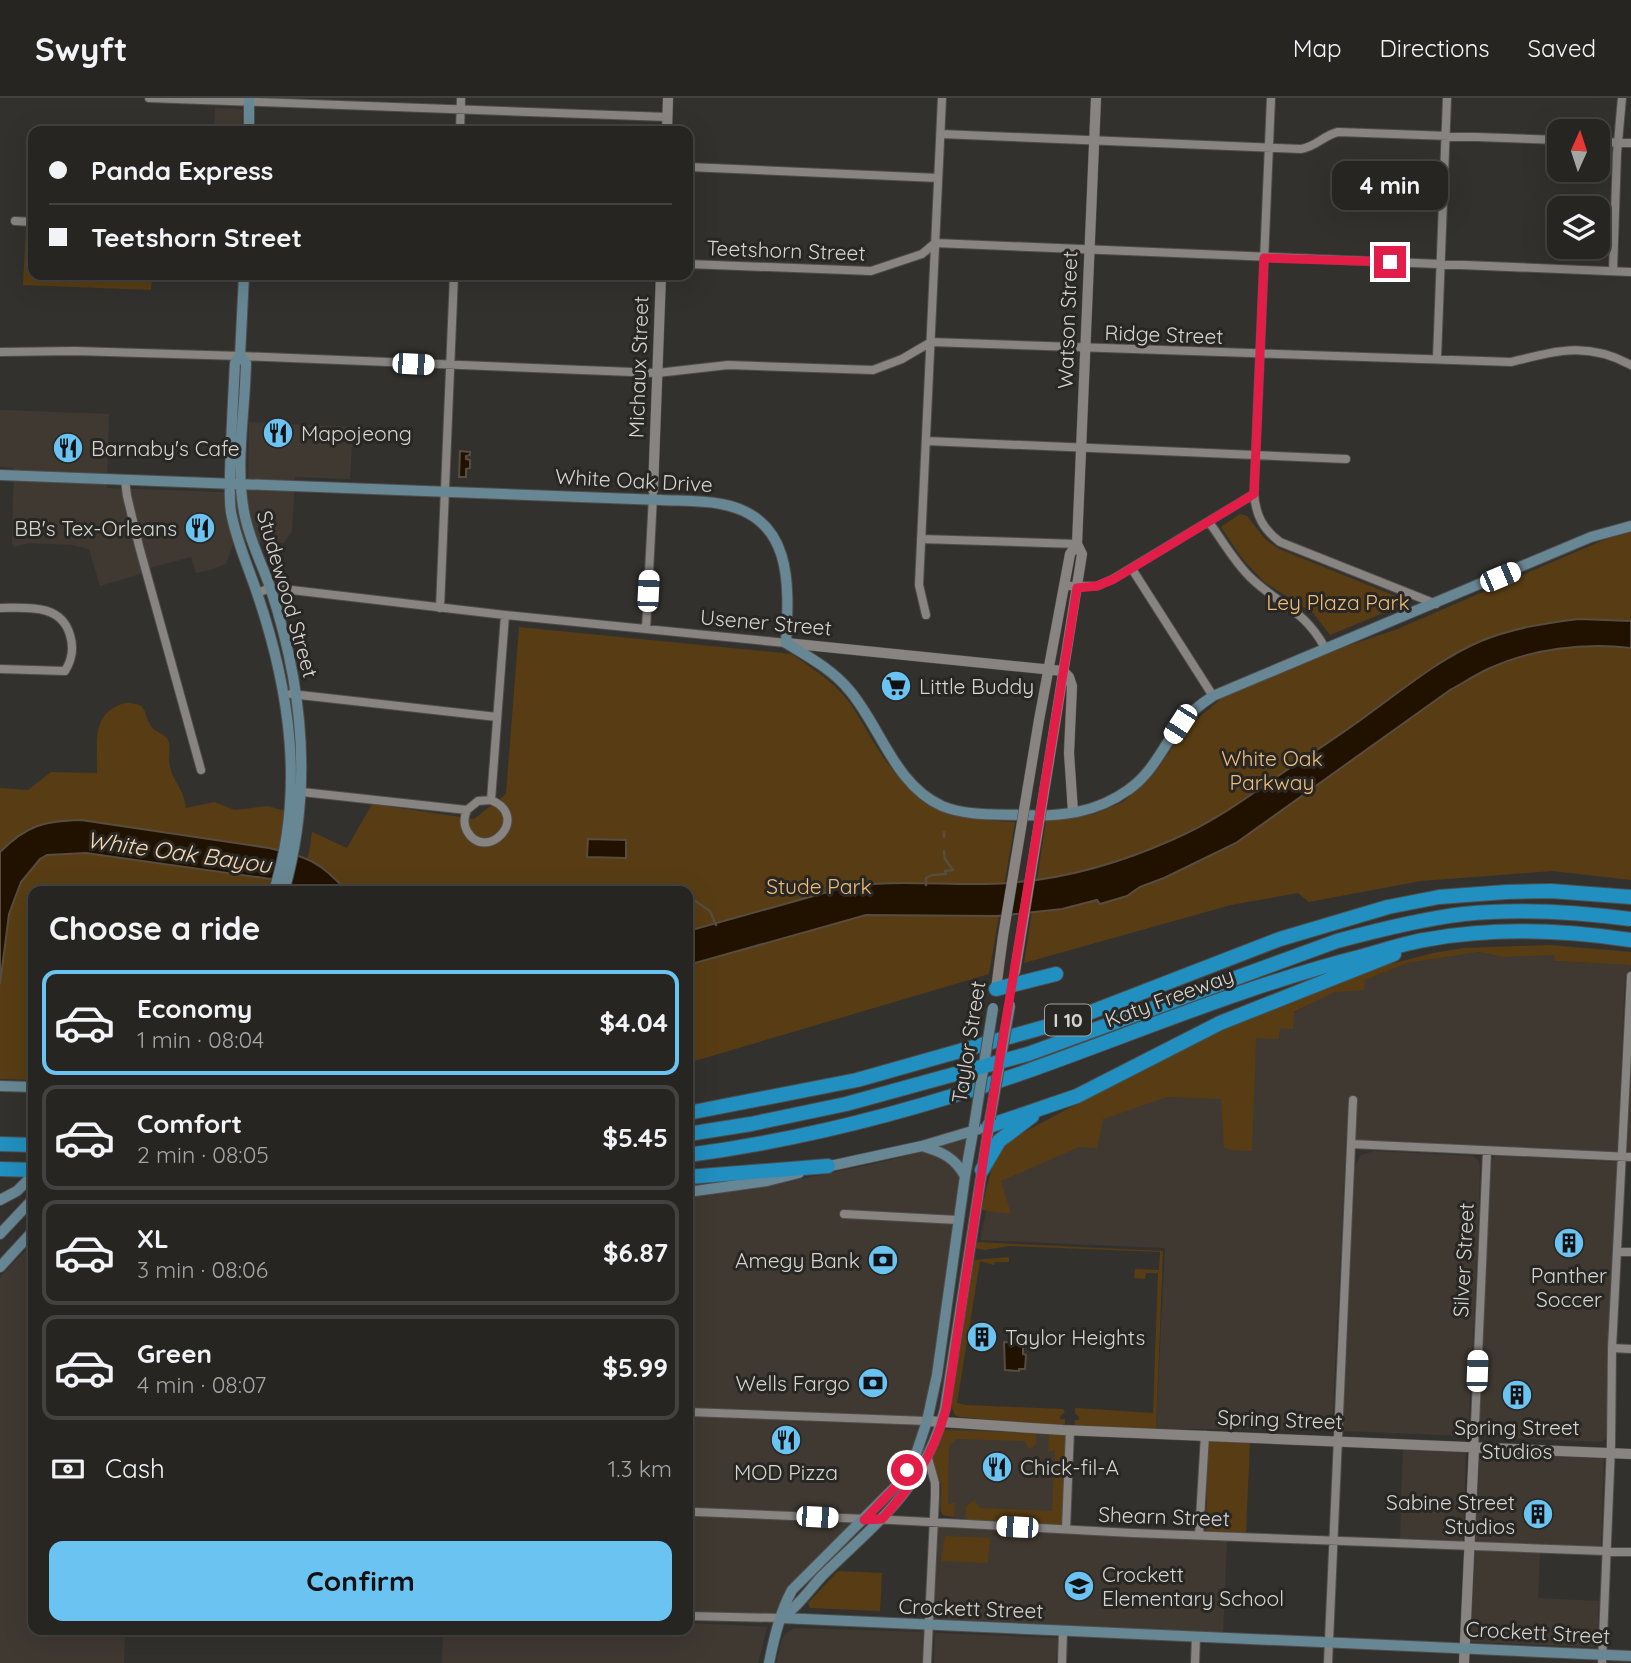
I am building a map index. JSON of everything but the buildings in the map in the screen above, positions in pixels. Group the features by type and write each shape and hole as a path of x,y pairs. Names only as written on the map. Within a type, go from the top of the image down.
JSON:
{"highway":[{"name":"Katy Freeway","path":"693,1112 857,1080 1073,1019 1280,939 1388,907 1439,897 1506,892 1551,891 1631,897"},
{"path":"693,1133 846,1104 1028,1054 1290,957 1385,928 1463,915 1506,912 1549,911 1631,919"},
{"name":"Katy Freeway","path":"693,1154 781,1140 900,1112 1022,1073 1311,969 1429,939 1511,932 1562,933 1631,940"},
{"path":"982,1125 1039,1110 1087,1091 1220,1023 1387,959 1413,943"},
{"path":"997,982 1056,974"},
{"path":"982,1170 999,1141 1039,1110"},
{"path":"0,1144 28,1145"},
{"path":"693,1177 828,1166"},
{"path":"0,1169 28,1172"}],"main road":[{"path":"248,126 249,100"},
{"name":"Studewood Street","path":"244,280 240,356 246,363 236,484 231,508 236,534 257,593 284,693 298,798"},
{"name":"White Oak Drive","path":"0,475 445,491 653,495 718,503 744,510 764,524 778,546 787,573 786,643"},
{"name":"Studewood Street","path":"236,484 247,531 270,588 297,695 302,740 298,798"},
{"path":"786,643 821,664 848,688 863,707 904,775 915,788 933,801 944,807 985,814 1051,816 1090,810 1106,804 1130,789 1150,771 1180,724 1194,709 1213,696 1591,537 1631,526"},
{"path":"276,886 298,798"},
{"path":"285,886 293,858 298,798"},
{"name":"Taylor Street","path":"769,1663 784,1605 792,1590 899,1483 915,1457 927,1421 937,1375 965,1175 982,1125 1014,979"},
{"name":"Taylor Street","path":"781,1618 792,1612 804,1595 911,1487 928,1458 942,1423 982,1170 982,1125 997,982"},
{"path":"2,1087 28,1087"},
{"path":"693,1191 767,1181 922,1146 982,1125"},
{"path":"922,1146 940,1151 953,1159 965,1175"},
{"path":"0,1200 17,1191 28,1178"},
{"path":"0,1200 28,1201"},
{"path":"0,1234 28,1206"},
{"path":"0,1267 28,1236"},
{"path":"945,1313 960,1314"},
{"name":"Crockett Street","path":"781,1618 1465,1648 1602,1659 1631,1656"}],"street":[{"path":"149,98 667,117"},
{"path":"460,126 461,98"},
{"path":"667,126 668,98"},
{"path":"926,615 919,585 942,98"},
{"name":"Watson Street","path":"1073,812 1069,753 1072,686 1063,671 1082,554 1077,544 1096,98"},
{"path":"1271,98 1254,494 1256,512 1262,524 1280,542 1436,604"},
{"path":"1437,358 1447,98"},
{"path":"1613,271 1622,98"},
{"path":"941,134 1269,148 1307,148 1317,145 1328,134 1338,132 1547,140"},
{"path":"1610,143 1631,143"},
{"path":"693,167 938,178"},
{"path":"15,221 28,222"},
{"path":"935,243 1631,272"},
{"name":"Teetshorn Street","path":"693,264 871,271 922,254 935,243"},
{"path":"440,608 454,280"},
{"name":"Michaux Street","path":"646,629 662,280"},
{"path":"0,352 75,351 240,356 657,373 728,365 873,370 902,359 931,342"},
{"name":"Ridge Street","path":"931,342 1511,362 1564,349 1596,352 1619,358 1631,365"},
{"path":"926,441 1346,458"},
{"path":"125,480 139,546 201,771"},
{"path":"1065,586 1097,586 1132,569 1254,494"},
{"path":"1209,522 1245,572 1269,593 1300,614 1317,633 1325,648"},
{"path":"921,539 1077,544"},
{"name":"Watson Street","path":"1049,670 1070,554 1077,544"},
{"path":"1132,569 1213,696"},
{"name":"Usener Street","path":"257,593 270,588 505,615 1063,671"},
{"path":"0,608 46,610 61,618 68,628 72,646 71,659 65,671 0,669"},
{"path":"491,800 505,615"},
{"path":"821,664 825,646"},
{"name":"Taylor Street","path":"997,982 1017,845 1049,670"},
{"name":"Taylor Street","path":"1014,979 1063,671"},
{"path":"284,693 497,717"},
{"path":"298,798 467,810"},
{"path":"491,800 502,807 507,819 504,832 494,841 480,842 469,835 464,823 467,810 478,801 491,800"},
{"path":"1602,1659 1611,1453 1612,1348 1627,1157 1631,976"},
{"path":"1328,1663 1353,1100"},
{"path":"1351,1144 1627,1157"},
{"name":"Silver Street","path":"1464,1663 1487,1152"},
{"path":"844,1214 958,1220"},
{"path":"1618,1252 1631,1252"},
{"path":"1612,1348 1631,1349"},
{"path":"693,1412 927,1421"},
{"name":"Spring Street","path":"927,1421 1070,1430 1631,1454"},
{"path":"1066,1530 1070,1430"},
{"path":"1199,1535 1205,1435"},
{"path":"927,1663 934,1483 928,1458"},
{"name":"Shearn Street","path":"696,1512 1066,1530 1631,1552"},
{"name":"Crockett Street","path":"693,1616 781,1618"},
{"path":"1062,1663 1063,1631"},
{"path":"1195,1663 1196,1637"}],"shaded area":[{"path":"215,108 243,109 242,126 214,126"},
{"path":"0,410 109,414 107,488 248,493 249,422 353,427 350,479 295,477 292,531 284,543 234,542 226,564 210,570 196,573 191,557 100,586 89,549 72,545 28,543 15,547 12,544 14,468 0,467"},
{"path":"1479,952 1503,957 1555,955 1555,961 1631,965 1625,978 1617,1152 1346,1140 1332,1429 1156,1429 1165,1248 980,1240 998,1155 1280,1028 1294,1013 1334,991 1347,990 1408,963"},
{"path":"1631,1063 1631,1153 1627,1153"},
{"path":"978,1133 937,1405 926,1438 900,1485 797,1589 778,1617 693,1614 693,1196 760,1188 891,1160"},
{"path":"1374,1151 1473,1156 1478,1160 1478,1241 1468,1433 1465,1436 1343,1431 1355,1166 1361,1155"},
{"path":"1497,1156 1618,1162 1606,1438 1602,1442 1479,1437 1478,1401 1491,1165"},
{"path":"28,1247 28,1635 125,1635 124,1663 0,1663 0,1277"},
{"name":"Chick-fil-A","path":"944,1430 1067,1434 1063,1525 968,1520 943,1515 940,1508 941,1484 932,1459"},
{"path":"1403,1448 1466,1451 1463,1541 1400,1538"},
{"name":"Sabine Street Studios","path":"1478,1450 1604,1456 1601,1547 1473,1542"},
{"name":"Crockett Elementary School","path":"935,1524 1227,1539 1223,1635 930,1624"},
{"path":"1473,1550 1540,1552 1538,1598 1599,1601 1597,1647 1469,1642"},
{"path":"693,1623 767,1627 758,1663 442,1663 443,1635 693,1635"},
{"path":"794,1628 923,1632 922,1663 776,1663 782,1639"},
{"path":"935,1633 1058,1638 1056,1663 934,1663"}],"green space":[{"path":"26,227 28,280 152,280 151,290 23,285"},
{"name":"Ley Plaza Park","path":"1240,514 1247,516 1266,540 1279,549 1410,602 1330,635 1313,613 1264,582 1241,557 1221,527"},
{"name":"White Oak Parkway","path":"1631,532 1631,880 1552,871 1421,881 1309,902 1298,893 1231,905 1024,963 1046,821 1094,814 1123,802 1153,775 1187,727 1226,695 1347,646 1395,630 1606,539"},
{"name":"Stude Park","path":"519,627 792,654 834,685 846,698 888,764 916,795 948,812 967,817 1015,822 989,974 693,1062 693,886 297,886 309,853 312,832 347,848 372,804 474,819 506,794"},
{"path":"125,703 142,707 153,728 168,740 170,767 186,808 214,802 235,810 268,806 284,811 280,852 272,886 28,886 28,1080 0,1079 0,788 28,790 51,772 97,773 98,730 106,714"},
{"path":"1551,945 1631,952 1631,965 1555,961 1554,955 1503,957 1479,952 1408,963 1365,980 1364,990 1334,992 1294,1012 1293,1029 1280,1028 1279,1039 1256,1038 1252,1151 1224,1147 1221,1099 1167,1097 1103,1119 1097,1148 1079,1147 1001,1181 1011,1214 981,1210 994,1159 1004,1143 1213,1031 1379,967 1433,953 1463,948"},
{"path":"975,1242 1163,1251 1156,1429 1075,1426 1075,1420 1079,1420 1079,1417 1075,1408 1153,1413 1158,1273 1146,1273 1145,1279 1134,1278 1135,1269 1159,1270 1160,1252 1009,1246 984,1250 974,1248"},
{"path":"1009,1257 1009,1262 995,1262 994,1265 980,1261 957,1403 1063,1409 1065,1412 1060,1419 1065,1419 1065,1426 960,1417 955,1415 950,1403 973,1260"},
{"path":"944,1430 1036,1433 1036,1443 1032,1448 1028,1448 1025,1441 957,1439 949,1446 948,1505 955,1502 954,1517 941,1512 941,1484 932,1459"},
{"path":"1049,1434 1067,1434 1063,1525 965,1520 966,1506 975,1500 979,1508 1052,1511 1055,1450 1048,1452"},
{"path":"1208,1440 1250,1442 1246,1532 1206,1532"},
{"path":"945,1536 990,1538 988,1563 941,1561"},
{"path":"838,1571 882,1573 880,1611 810,1608 808,1603"}],"water":[{"path":"460,451 470,452 470,455 466,456 466,459 470,460 470,468 466,469 466,477 459,477"},
{"path":"1579,619 1631,621 1631,648 1595,646 1558,649 1522,656 1483,671 1450,690 1236,843 1140,887 1127,896 1100,904 1097,900 1062,909 997,916 866,915 693,964 693,930 842,888 877,884 985,884 1034,880 1105,865 1151,849 1202,826 1228,810 1452,656 1493,636 1542,624"},
{"name":"White Oak Bayou","path":"81,820 269,848 303,857 329,873 342,886 294,886 271,879 86,853 47,855 40,859 21,882 9,914 0,984 0,852 28,830 57,822"},
{"path":"588,839 626,840 626,858 587,857"},
{"path":"1004,1342 1023,1343 1025,1369 1005,1370"}],"waterway":[{"path":"944,832 944,837"},
{"path":"926,885 926,878 953,870 945,859 944,851"},
{"path":"693,899 710,911 716,925"}],"place":[{"name":"Mapojeong","path":"278,433"},
{"name":"Barnaby's Cafe","path":"68,448"},
{"name":"BB's Tex-Orleans","path":"200,528"},
{"name":"Little Buddy","path":"896,686"},
{"name":"Panther Soccer","path":"1569,1243"},
{"name":"Amegy Bank","path":"883,1260"},
{"name":"Taylor Heights","path":"982,1337"},
{"name":"Wells Fargo","path":"873,1383"},
{"name":"Spring Street Studios","path":"1517,1395"},
{"name":"MOD Pizza","path":"786,1440"},
{"name":"Chick-fil-A","path":"997,1467"},
{"name":"Sabine Street Studios","path":"1538,1514"},
{"name":"Crockett Elementary School","path":"1079,1586"}],"route":[{"path":"907,1470 899,1483 864,1520 882,1519 911,1487 928,1458 946,1409 987,1136 1077,588 1097,586 1114,579 1254,494 1264,258 1390,262"}]}
